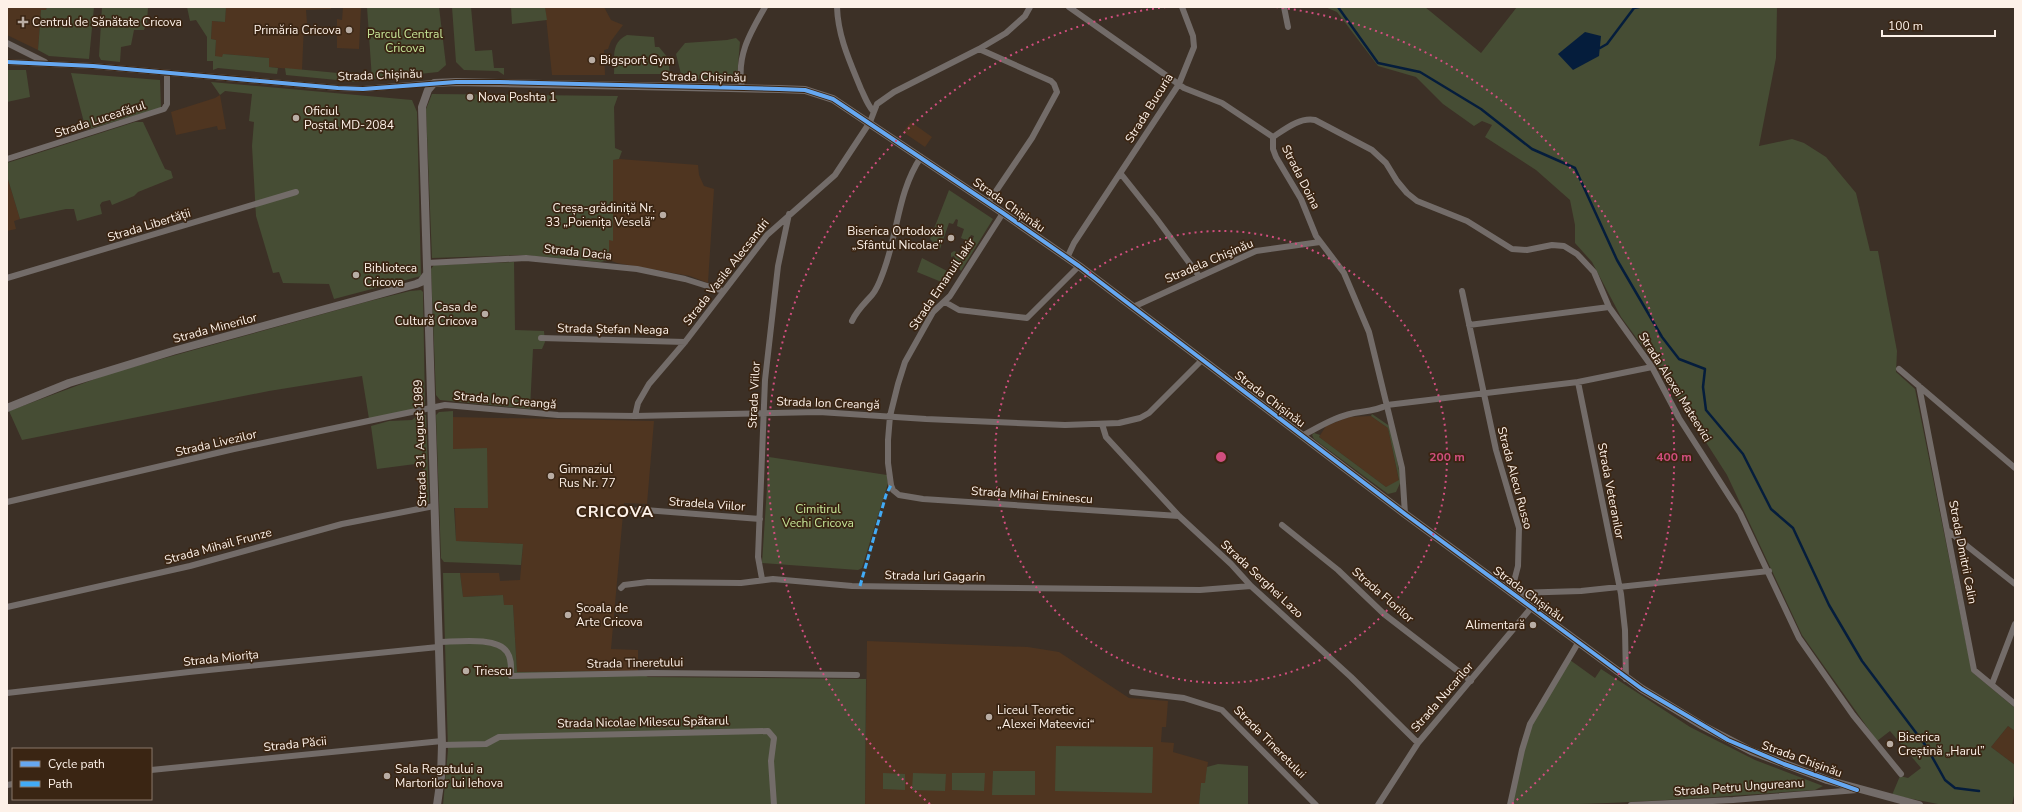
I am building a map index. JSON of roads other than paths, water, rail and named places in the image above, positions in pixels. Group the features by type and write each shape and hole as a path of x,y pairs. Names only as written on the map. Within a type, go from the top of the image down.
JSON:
{"street":[{"path":"742,88 742,62 745,43 765,7"},
{"path":"837,7 839,27 846,56 865,100 873,111"},
{"name":"Strada Vasile Alecsandri","path":"635,416 638,403 649,384 685,342 766,235 835,175 870,122 873,111 882,99 979,49 1006,32 1024,16 1030,7"},
{"name":"Strada Doina","path":"1069,7 1179,84 1222,103 1273,137 1273,149 1276,157 1302,198 1320,242 1344,273 1369,332 1402,468 1405,514"},
{"name":"Strada Bucuria","path":"1067,258 1074,243 1179,84 1194,47 1193,36 1182,7"},
{"path":"1284,7 1288,27"},
{"name":"Strada Chișinău","path":"7,43 48,63"},
{"path":"979,49 1051,81 1056,89 1055,98 1032,138 988,203"},
{"name":"Strada Chișinău","path":"7,62 48,63 351,88 434,83 500,82 806,90 817,92 833,99 870,122 1079,266 1405,514 1626,679 1728,740 1784,764 1857,790"},
{"name":"Strada Luceafărul","path":"7,159 164,108 167,104 167,73"},
{"name":"Strada 31 August 1989","path":"434,83 426,93 422,107 442,743 441,777 437,805"},
{"name":"Strada Alexei Mateevici","path":"1273,137 1290,126 1309,119 1324,123 1358,141 1382,158 1397,181 1407,193 1417,201 1428,207 1458,217 1480,228 1506,247 1519,250 1557,245 1571,249 1594,272 1609,307 1652,367 1679,418 1740,513 1769,571 1799,638 1815,663 1874,742 1901,774"},
{"path":"852,322 861,306 872,294 879,283 885,268 906,186 921,157"},
{"path":"1121,174 1199,276"},
{"name":"Strada Libertății","path":"7,278 296,192"},
{"name":"Strada Emanuil Iakir","path":"891,485 888,463 890,416 905,362 933,312 945,302 1003,213"},
{"name":"Strada Viilor","path":"762,580 758,556 765,380 778,266 789,214"},
{"name":"Stradela Chişinău","path":"1133,307 1256,251 1320,242"},
{"name":"Strada Dacia","path":"427,263 526,258 637,269 685,279 723,291"},
{"path":"945,302 959,310 1027,318 1079,266"},
{"name":"Strada Minerilor","path":"7,408 68,383 158,355 416,284 421,282 427,273"},
{"name":"Strada Alecu Russo","path":"1462,291 1496,450 1519,528 1518,566 1511,593"},
{"path":"1469,325 1609,307"},
{"name":"Strada Ștefan Neaga","path":"541,338 685,342"},
{"name":"Strada Ion Creangă","path":"431,410 445,405 558,415 635,416 819,412 1065,425 1119,423 1140,418 1148,412 1202,360"},
{"path":"1387,405 1483,392 1578,382 1652,367"},
{"path":"1899,369 2015,468"},
{"name":"Strada Veteranilor","path":"1578,382 1619,587 1626,630 1626,679"},
{"name":"Strada Dmitrii Calin","path":"1920,386 1974,670 2015,704"},
{"name":"Strada Chișinău","path":"1302,436 1323,424 1353,413 1374,410 1387,405"},
{"name":"Strada Livezilor","path":"7,502 234,449 431,410"},
{"name":"Strada Serghei Lazo","path":"1102,424 1106,437 1179,516 1226,560 1250,586 1329,656 1418,742"},
{"name":"Strada Mihai Eminescu","path":"891,485 893,490 899,495 923,499 1179,516"},
{"name":"Strada Mihail Frunze","path":"7,607 190,566 342,524 434,506"},
{"name":"Stradela Viilor","path":"628,511 645,510 760,519"},
{"name":"Strada Florilor","path":"1282,524 1338,570 1384,614 1471,681"},
{"path":"1947,530 2015,584"},
{"path":"1511,593 1580,591 1769,571"},
{"name":"Strada Iuri Gagarin","path":"621,588 624,585 648,582 741,583 762,580 852,586 922,588 1200,590 1250,586"},
{"name":"Strada Nucarilor","path":"1378,805 1418,742 1531,608"},
{"path":"1992,684 2015,624"},
{"name":"Strada Tineretului","path":"438,645 485,642 497,644 509,653 511,676 660,673 857,674"},
{"path":"1510,805 1520,756 1530,724 1578,643"},
{"name":"Strada Miorița","path":"7,693 438,645"},
{"name":"Strada Tineretului","path":"1132,692 1184,698 1222,710 1316,805"},
{"name":"Strada Nicolae Milescu Spătarul","path":"442,743 486,744 499,737 768,731 774,738 771,761 774,805"},
{"name":"Strada Păcii","path":"152,770 442,743"},
{"name":"Strada Petru Ungureanu","path":"1631,805 1733,803 1857,790 1917,805"}],"water":[{"path":"1585,32 1601,36 1599,56 1573,70 1558,54"}],"waterway":[{"path":"1338,7 1378,63 1420,72 1481,109 1532,149 1575,168 1617,260 1662,337 1679,359 1705,369 1703,387 1706,410 1743,454 1771,509 1793,528 1829,605 1862,661 1926,746 1945,780 1955,788 1979,791"},
{"path":"1600,48 1607,44 1634,8 1639,7"}],"place":[{"name":"Centrul de Sănătate Cricova","path":"23,22"},
{"name":"Primăria Cricova","path":"349,30"},
{"name":"Bigsport Gym","path":"592,60"},
{"name":"Nova Poshta 1","path":"470,97"},
{"name":"Oficiul Poștal MD-2084","path":"296,118"},
{"name":"Creșa-grădiniță Nr. 33 „Poienița Veselă”","path":"663,215"},
{"name":"Biserica Ortodoxă „Sfântul Nicolae”","path":"951,238"},
{"name":"Biblioteca Cricova","path":"356,275"},
{"name":"Casa de Cultură Cricova","path":"485,314"},
{"name":"Gimnaziul Rus Nr. 77","path":"551,476"},
{"name":"Școala de Arte Cricova","path":"568,615"},
{"name":"Alimentară","path":"1533,625"},
{"name":"Triescu","path":"466,671"},
{"name":"Liceul Teoretic „Alexei Mateevici“","path":"989,717"},
{"name":"Biserica Creștină „Harul”","path":"1890,744"},
{"name":"Sala Regatului a Martorilor lui Iehova","path":"387,776"}],"district":[{"name":"CRICOVA","path":"615,511"}],"park label":[{"name":"Parcul Central Cricova","path":"405,41"},
{"name":"Cimitirul Vechi Cricova","path":"818,516"}]}
